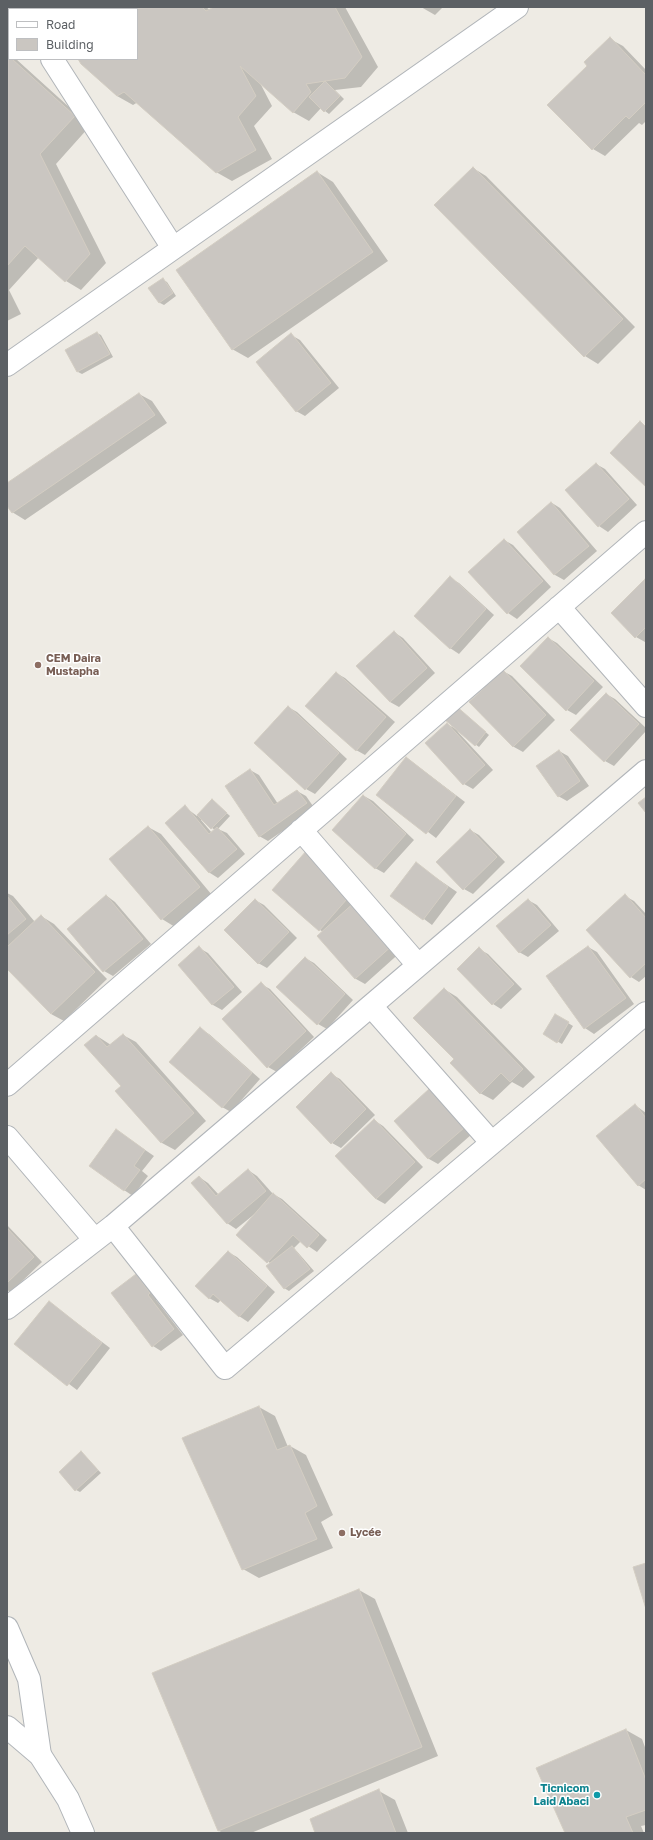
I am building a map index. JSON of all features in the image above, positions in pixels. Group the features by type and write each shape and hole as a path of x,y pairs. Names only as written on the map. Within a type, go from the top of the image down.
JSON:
{"street":[{"path":"7,365 516,7"},
{"path":"53,60 173,248"},
{"path":"7,1085 646,532"},
{"path":"559,607 646,706"},
{"path":"7,1308 113,1226 646,771"},
{"path":"301,830 418,965"},
{"path":"371,1006 492,1143"},
{"path":"113,1226 225,1368 646,1013"},
{"path":"7,1137 95,1240"},
{"path":"7,1628 29,1679 40,1755"},
{"path":"7,1727 40,1755 68,1799 83,1833"}],"building":[{"path":"202,7 206,11 214,7 335,7 362,57 345,78 306,84 311,92 293,113 240,66 256,96 238,117 256,150 216,173 124,92 117,96 81,64 79,60 138,60 138,8 50,8"},
{"path":"610,37 646,75 646,102 629,119 626,116 592,150 547,105 587,66 584,62"},
{"path":"7,55 8,60 13,60 75,116 40,154 90,254 65,282 25,246 7,266"},
{"path":"325,81 340,96 324,112 309,97"},
{"path":"473,167 623,319 584,357 434,205"},
{"path":"317,171 373,252 232,350 176,270"},
{"path":"163,278 173,293 159,303 148,288"},
{"path":"97,332 110,354 77,372 65,350"},
{"path":"291,333 331,383 296,412 256,362"},
{"path":"139,393 155,415 12,513 7,506 7,483"},
{"path":"640,421 646,427 646,487 610,453"},
{"path":"596,463 629,499 598,527 565,490"},
{"path":"551,502 589,546 554,575 517,532"},
{"path":"504,539 543,581 507,614 468,572"},
{"path":"450,576 486,609 450,649 414,616"},
{"path":"645,579 646,627 635,638 611,613"},
{"path":"394,631 427,668 390,702 356,666"},
{"path":"548,637 594,681 566,711 520,666"},
{"path":"503,670 546,715 513,747 469,702"},
{"path":"336,672 386,717 356,751 305,706"},
{"path":"606,693 639,724 604,762 570,730"},
{"path":"455,705 486,732 475,746 444,719"},
{"path":"288,706 339,753 305,790 254,743"},
{"path":"447,723 485,765 463,785 425,743"},
{"path":"559,750 580,781 558,797 536,766"},
{"path":"406,757 456,796 426,834 376,795"},
{"path":"250,769 274,805 297,790 307,803 259,837 225,786"},
{"path":"363,795 406,834 375,869 332,830"},
{"path":"646,797 646,813 638,803"},
{"path":"212,799 227,813 211,829 197,815"},
{"path":"185,805 209,834 217,827 237,849 209,873 165,823"},
{"path":"148,826 200,887 161,920 109,859"},
{"path":"470,829 497,857 463,890 436,862"},
{"path":"307,850 354,891 319,931 272,890"},
{"path":"416,862 448,887 423,920 390,896"},
{"path":"625,894 646,918 646,963 630,978 586,930"},
{"path":"106,895 143,939 103,972 67,929"},
{"path":"7,896 26,919 7,935"},
{"path":"255,899 289,932 258,964 224,930"},
{"path":"528,899 551,925 519,953 496,926"},
{"path":"356,901 394,944 355,979 317,936"},
{"path":"41,915 95,972 51,1014 7,969 7,947"},
{"path":"199,946 234,987 212,1005 178,965"},
{"path":"588,946 626,998 584,1029 546,976"},
{"path":"479,947 514,984 492,1005 457,969"},
{"path":"305,957 345,994 317,1025 276,987"},
{"path":"261,982 306,1031 267,1068 222,1019"},
{"path":"444,988 523,1069 510,1082 501,1073 480,1094 450,1063 454,1059 413,1018"},
{"path":"555,1014 569,1022 557,1043 543,1034"},
{"path":"200,1027 252,1073 222,1108 169,1062"},
{"path":"123,1034 194,1113 161,1143 115,1091 121,1086 84,1045 96,1035 107,1047"},
{"path":"331,1072 366,1109 331,1144 296,1107"},
{"path":"429,1089 464,1128 428,1159 394,1121"},
{"path":"635,1104 646,1118 646,1179 638,1186 596,1136"},
{"path":"374,1119 415,1162 376,1199 335,1156"},
{"path":"116,1129 145,1150 134,1166 140,1170 124,1191 89,1166"},
{"path":"248,1169 266,1191 227,1224 191,1183 199,1176 216,1196"},
{"path":"273,1193 319,1235 307,1248 293,1235 267,1263 236,1235"},
{"path":"7,1228 34,1257 7,1283"},
{"path":"292,1246 310,1269 284,1289 266,1266"},
{"path":"228,1251 267,1286 239,1317 213,1294 209,1299 195,1286"},
{"path":"136,1274 150,1293 148,1295 174,1329 152,1347 111,1293"},
{"path":"49,1301 102,1343 67,1386 14,1344"},
{"path":"259,1406 277,1450 290,1445 317,1506 305,1513 317,1539 242,1570 182,1438"},
{"path":"81,1451 98,1470 75,1491 59,1472"},
{"path":"646,1563 646,1609 633,1567"},
{"path":"359,1589 422,1747 218,1831 152,1673"},
{"name":"Ticnicom Laid Abaci","path":"626,1729 646,1780 646,1810 626,1817 633,1833 565,1833 536,1768"},
{"path":"379,1789 396,1833 315,1833 310,1819"}],"place":[{"name":"CEM Daira Mustapha","path":"38,665"},
{"name":"Lycée","path":"342,1533"},
{"name":"Ticnicom Laid Abaci","path":"597,1795"}]}
